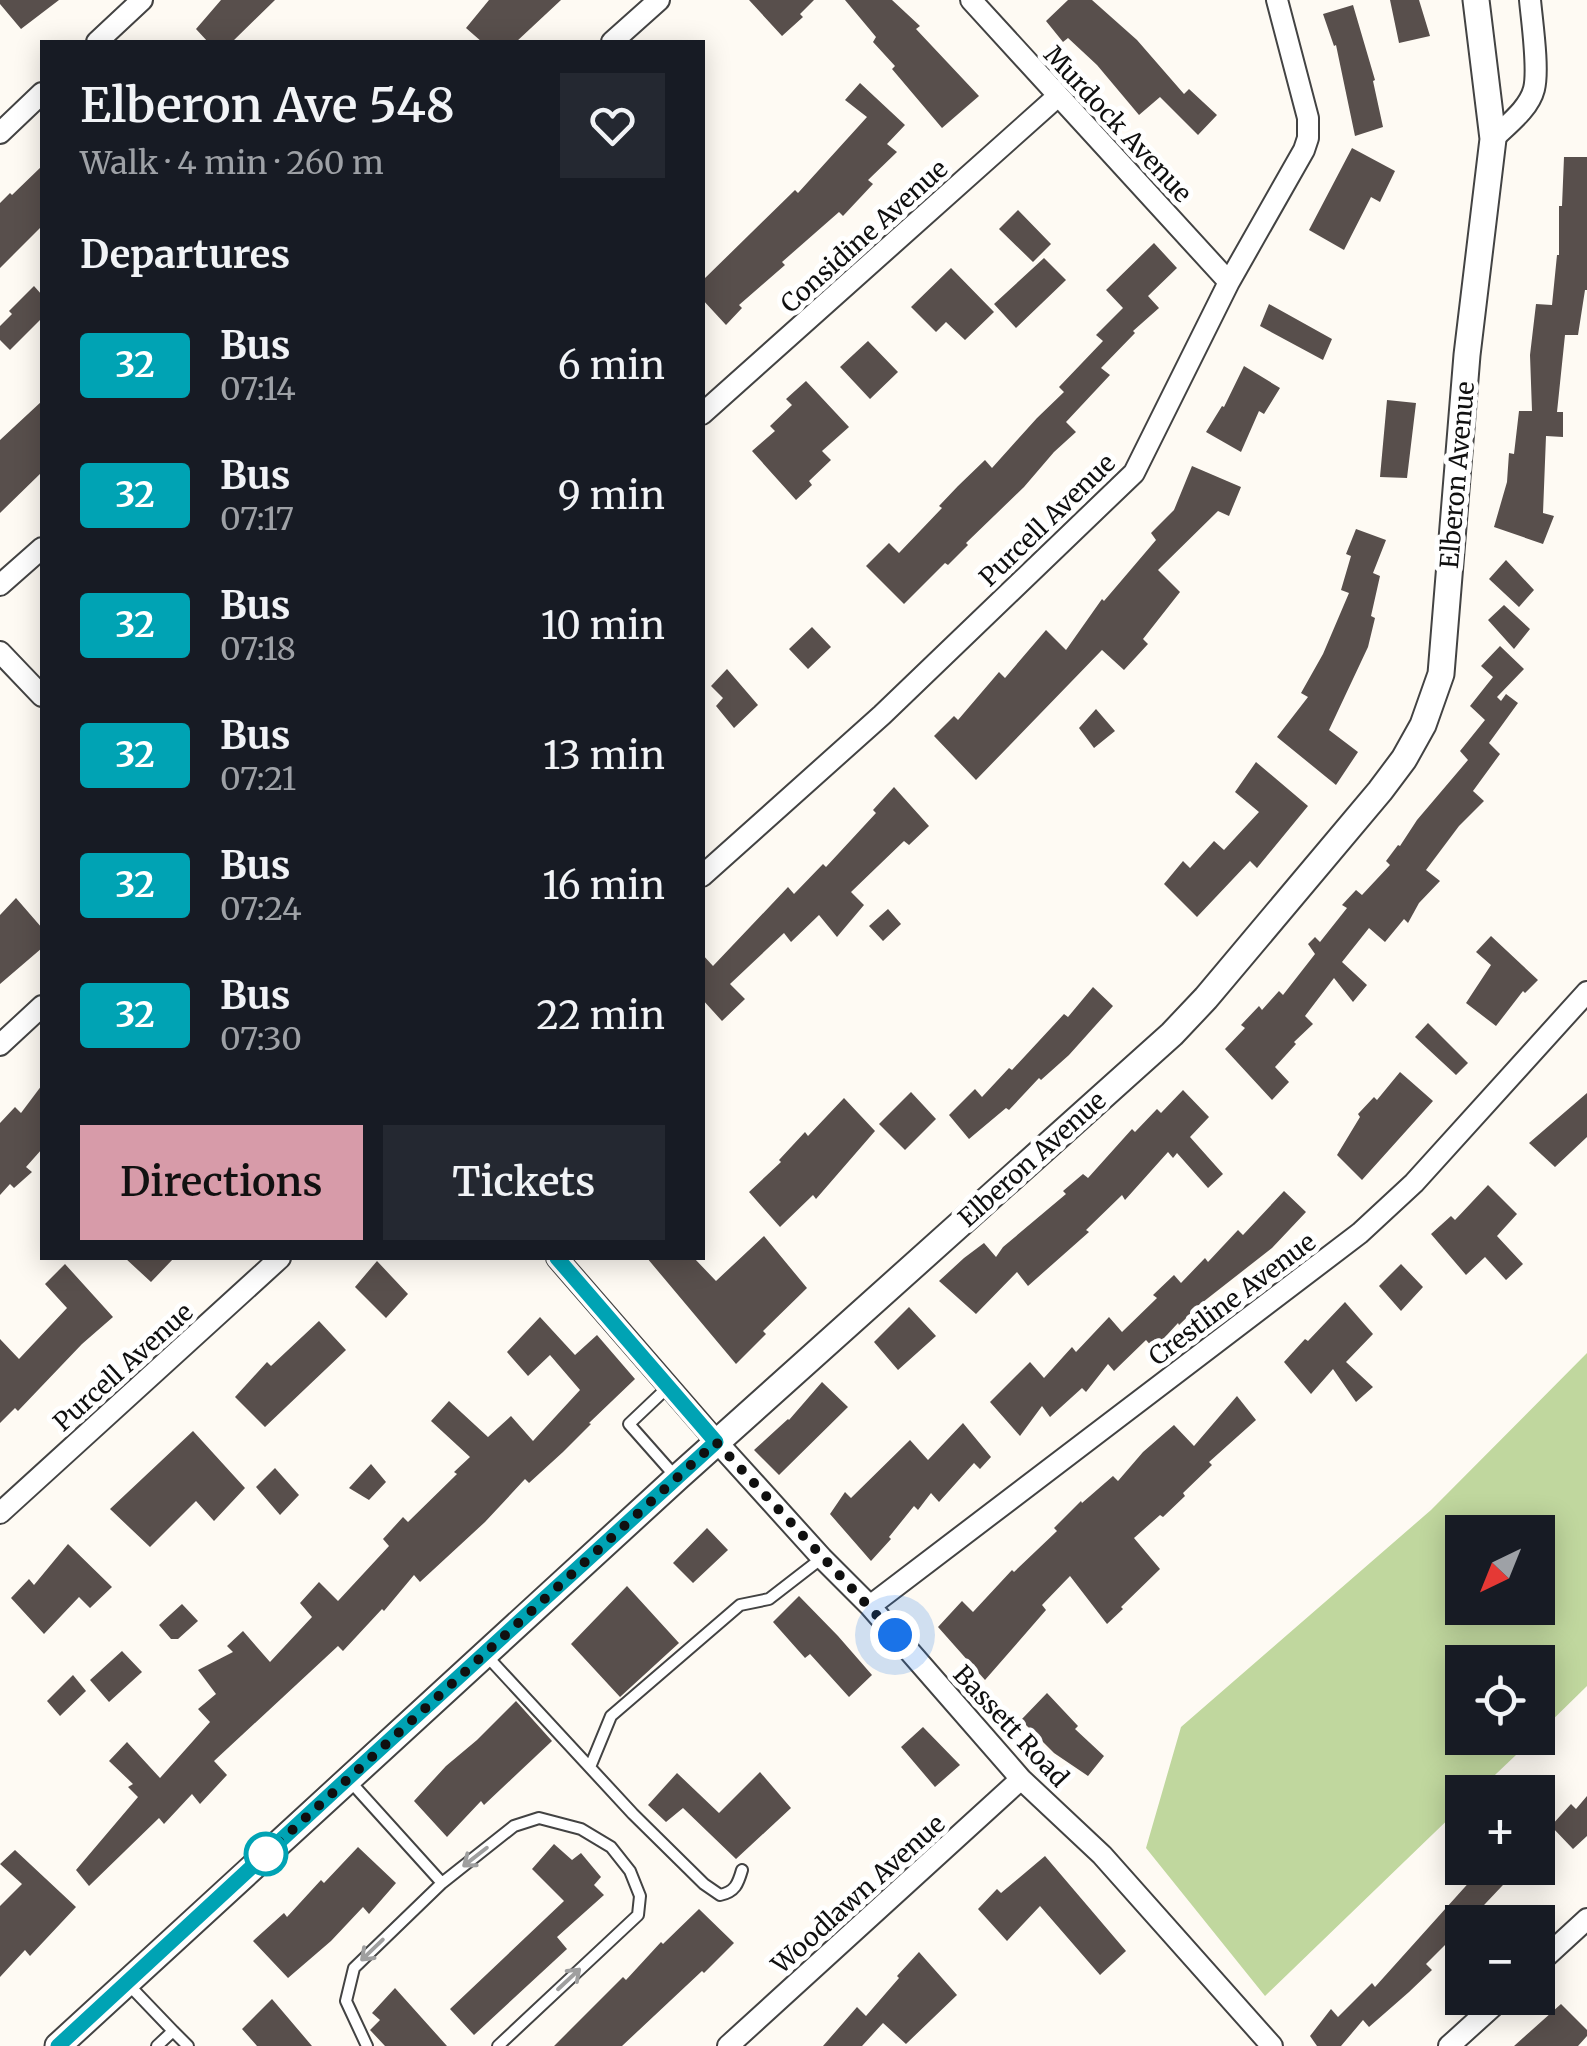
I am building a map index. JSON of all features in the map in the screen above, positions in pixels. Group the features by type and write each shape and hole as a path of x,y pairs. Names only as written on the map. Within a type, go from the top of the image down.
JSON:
{"street":[{"path":"99,40 142,0"},
{"path":"614,40 659,0"},
{"name":"Murdock Avenue","path":"971,0 1229,282"},
{"name":"Purcell Avenue","path":"705,873 882,714 1134,472 1229,282 1308,138 1308,118 1277,0"},
{"name":"Elberon Avenue","path":"58,2046 716,1442 1172,1034 1219,983 1404,759 1423,724 1441,674 1467,354 1493,140 1476,0"},
{"path":"1493,140 1524,108 1534,90 1530,0"},
{"path":"0,133 40,95"},
{"name":"Considine Avenue","path":"705,411 1058,96"},
{"path":"0,585 40,550"},
{"path":"0,652 40,694"},
{"name":"Crestline Avenue","path":"870,1606 1360,1234 1414,1183 1587,992"},
{"path":"0,1045 40,1008"},
{"name":"Purcell Avenue","path":"0,1513 278,1260"},
{"name":"Bassett Road","path":"558,1260 716,1442 870,1606 1021,1779 1102,1856 1272,2046"},
{"name":"Woodlawn Avenue","path":"728,2046 1021,1779"},
{"path":"1555,1948 1587,1919"},
{"path":"1449,2046 1483,2015"}],"lane":[{"path":"668,1387 629,1424 677,1478"},
{"path":"590,1767 611,1716 740,1606 769,1599 822,1558"},
{"path":"485,1653 704,1884 720,1895 730,1893 738,1885 742,1870"},
{"path":"347,1779 442,1882"},
{"path":"367,2046 346,2001 354,1968 442,1882 514,1826 539,1818 581,1829 611,1847 630,1871 640,1896 638,1915 498,2046"},
{"path":"126,1982 188,2046"},
{"path":"157,2046 173,2030"}],"green space":[{"path":"1587,1353 1587,1686 1555,1717 1555,1645 1445,1645 1445,1755 1516,1755 1495,1775 1445,1775 1445,1822 1265,1996 1146,1848 1181,1727 1431,1510"}],"building":[{"path":"0,0 59,0 21,29"},
{"path":"221,0 275,0 234,40 206,40 196,29"},
{"path":"489,0 561,0 518,40 480,40 466,28"},
{"path":"749,0 814,0 800,14 803,17 782,36"},
{"path":"845,0 892,0 920,26 916,29 979,96 942,128 892,69 895,66 873,42 876,37"},
{"path":"1068,0 1092,0 1137,40 1184,94 1189,89 1217,115 1198,135 1160,97 1139,115 1097,65 1068,38 1063,42 1046,21"},
{"path":"1390,0 1419,0 1430,36 1399,43"},
{"path":"1353,5 1375,80 1383,127 1355,136 1336,45 1323,14"},
{"path":"860,83 905,125 887,144 897,152 868,180 873,184 843,216 839,212 782,262 785,265 739,305 742,308 726,325 705,302 705,278 795,190 798,193 867,117 845,100"},
{"path":"1352,148 1395,171 1380,202 1371,197 1344,250 1309,230"},
{"path":"1564,157 1587,157 1587,290 1578,335 1565,335 1557,412 1563,412 1563,437 1546,436 1543,513 1554,516 1543,544 1494,527 1507,482 1509,453 1514,454 1519,411 1532,411 1530,355 1536,304 1552,305"},
{"path":"40,168 40,228 0,268 0,203"},
{"path":"1018,210 1051,244 1033,262 999,229"},
{"path":"1154,243 1177,268 1148,296 1159,308 1101,368 1110,375 1066,422 1076,432 948,565 945,563 904,604 866,566 889,543 899,553 958,486 985,460 992,468 1064,392 1059,387 1103,341 1096,335 1123,308 1106,290"},
{"path":"1044,258 1066,280 1016,328 994,304"},
{"path":"951,268 994,312 965,340 946,322 936,332 911,307"},
{"path":"34,286 40,293 40,320 10,350 0,340 0,326 12,314 9,311"},
{"path":"1269,304 1332,339 1323,360 1260,326"},
{"path":"868,341 898,372 870,399 840,367"},
{"path":"1244,366 1280,388 1264,414 1259,411 1241,452 1206,432 1224,407"},
{"path":"806,381 849,427 822,451 831,460 796,500 752,451 775,431 770,426 792,405 786,399"},
{"path":"1387,400 1416,403 1407,478 1380,477"},
{"path":"40,403 40,474 0,513 0,440"},
{"path":"1192,466 1241,487 1229,516 1218,511 1158,570 1180,592 1143,639 1148,644 1124,670 1102,650 976,780 934,736 954,716 958,720 999,672 1005,678 1046,630 1066,650 1102,599 1156,540 1151,533 1174,510"},
{"path":"1356,529 1386,540 1373,573 1380,576 1368,647 1329,730 1358,752 1336,785 1277,737 1308,697 1301,693 1349,593 1341,590 1351,556 1346,554"},
{"path":"1506,560 1534,590 1519,607 1489,579"},
{"path":"1504,605 1530,629 1514,649 1488,620"},
{"path":"812,627 831,647 808,669 789,649"},
{"path":"1500,646 1524,669 1497,697 1501,701 1506,694 1518,703 1489,743 1500,754 1473,791 1484,801 1459,826 1426,870 1440,881 1419,903 1408,923 1404,919 1385,942 1369,928 1342,962 1367,985 1353,1002 1334,978 1305,1016 1313,1024 1275,1067 1289,1082 1272,1100 1225,1049 1259,1006 1262,1010 1279,991 1283,995 1315,954 1308,944 1315,937 1320,942 1347,908 1342,905 1356,890 1362,895 1390,865 1386,861 1468,760 1460,751 1485,720 1470,706 1493,677 1481,666"},
{"path":"727,669 758,705 734,728 716,706 723,698 711,686"},
{"path":"1096,709 1115,731 1094,748 1079,728"},
{"path":"1256,762 1308,806 1257,868 1250,861 1197,917 1164,884 1183,861 1190,868 1214,841 1224,850 1259,812 1235,792"},
{"path":"894,787 929,826 909,845 904,841 851,892 864,905 837,937 819,915 791,942 784,933 730,984 745,999 722,1021 705,1002 705,957 713,966 788,887 794,894 823,864 826,867 876,813 873,810"},
{"path":"16,898 40,926 40,950 0,984 0,915"},
{"path":"888,909 901,924 883,941 869,926"},
{"path":"1491,936 1538,980 1523,991 1496,1026 1466,1003 1491,965 1476,952"},
{"path":"1093,987 1113,1006 1069,1055 1039,1078 1009,1110 1006,1108 969,1139 949,1115 975,1089 982,1097 1064,1014 1068,1017"},
{"path":"1428,1023 1468,1063 1456,1075 1415,1037"},
{"path":"1400,1072 1433,1101 1362,1180 1337,1155 1360,1117 1358,1114 1374,1097 1377,1100"},
{"path":"40,1088 40,1151 26,1167 32,1172 14,1188 10,1184 0,1195 0,1123 15,1107 21,1113"},
{"path":"1183,1090 1209,1117 1190,1137 1223,1174 1208,1188 1177,1153 1173,1158 1168,1152 1125,1200 1122,1195 1086,1230 1089,1232 1028,1286 1017,1272 976,1314 939,1281 984,1243 996,1257 1066,1194 1063,1191 1083,1174 1088,1178 1132,1129 1135,1132 1157,1109 1161,1113"},
{"path":"911,1092 936,1119 905,1150 879,1124"},
{"path":"1587,1093 1587,1137 1555,1167 1529,1143"},
{"path":"844,1098 875,1131 816,1199 813,1195 780,1227 749,1192 805,1132 808,1136"},
{"path":"1488,1185 1517,1214 1497,1236 1523,1264 1506,1280 1485,1257 1466,1275 1431,1234 1451,1216 1455,1220"},
{"path":"1284,1191 1306,1212 1272,1248 1178,1323 1154,1349 1146,1340 1114,1371 1108,1364 1086,1392 1082,1388 1050,1417 1042,1406 1020,1436 990,1402 1030,1362 1044,1378 1072,1347 1076,1352 1109,1317 1122,1332 1174,1275 1181,1283 1205,1258 1208,1262 1238,1230 1243,1235"},
{"path":"764,1236 807,1288 736,1364 649,1260 696,1260 716,1281"},
{"path":"127,1260 172,1260 151,1282"},
{"path":"377,1261 408,1294 386,1318 355,1287"},
{"path":"65,1264 113,1317 18,1411 15,1408 0,1423 0,1339 19,1359 67,1308 45,1284"},
{"path":"1401,1264 1423,1287 1401,1311 1379,1286"},
{"path":"1345,1302 1373,1334 1346,1362 1373,1387 1356,1402 1333,1369 1311,1394 1284,1362"},
{"path":"909,1307 936,1336 898,1370 874,1342"},
{"path":"540,1317 575,1355 597,1335 635,1379 563,1452 529,1483 525,1479 420,1582 414,1575 343,1651 338,1646 214,1761 227,1775 200,1804 192,1794 164,1824 159,1818 89,1886 76,1870 138,1797 128,1787 133,1784 109,1761 127,1742 160,1778 210,1722 198,1709 216,1694 198,1670 233,1652 227,1646 243,1631 270,1662 312,1617 300,1603 319,1582 338,1601 389,1546 383,1539 403,1517 408,1522 470,1457 431,1421 449,1401 488,1437 511,1416 533,1441 580,1390 550,1355 528,1376 507,1352"},
{"path":"319,1321 346,1350 265,1427 235,1397 267,1362 271,1366"},
{"path":"822,1382 848,1407 779,1475 754,1450 789,1420"},
{"path":"1237,1396 1256,1420 1209,1462 1212,1465 1183,1493 1185,1496 1134,1538 1160,1569 1107,1624 1070,1576 1042,1605 1046,1610 985,1680 938,1627 962,1601 973,1612 1012,1570 1057,1531 1054,1528 1081,1501 1113,1476 1118,1481 1174,1425 1194,1446"},
{"path":"963,1423 991,1457 980,1469 974,1463 939,1502 931,1493 918,1510 914,1506 871,1561 830,1514 845,1492 851,1498 910,1440 928,1460"},
{"path":"193,1431 245,1488 214,1521 196,1501 150,1547 110,1509"},
{"path":"371,1464 386,1482 369,1500 349,1488"},
{"path":"275,1468 299,1495 280,1515 256,1487"},
{"path":"707,1528 728,1550 693,1583 673,1563"},
{"path":"68,1544 112,1587 90,1608 79,1597 44,1634 11,1598 29,1579 34,1585"},
{"path":"627,1586 679,1643 620,1697 571,1644"},
{"path":"799,1596 872,1675 849,1697 810,1654 805,1658 773,1622"},
{"path":"182,1604 198,1621 178,1639 171,1639 159,1625"},
{"path":"122,1651 142,1672 109,1702 90,1680"},
{"path":"73,1675 86,1691 60,1716 47,1701"},
{"path":"1047,1693 1078,1726 1075,1729 1104,1756 1088,1776 1054,1753 1021,1720"},
{"path":"516,1701 552,1741 484,1805 481,1801 447,1837 414,1801"},
{"path":"923,1727 960,1765 935,1787 901,1747"},
{"path":"760,1772 791,1808 736,1859 683,1808 666,1822 648,1805 677,1773 719,1813"},
{"path":"1587,1796 1587,1836 1573,1849 1555,1830 1555,1822 1571,1804 1576,1809"},
{"path":"554,1844 572,1860 581,1853 601,1877 594,1885 604,1895 557,1937 567,1949 474,2035 450,2009 564,1901 532,1869"},
{"path":"358,1847 396,1883 369,1914 363,1907 288,1978 253,1941 284,1913 287,1917"},
{"path":"15,1850 76,1907 30,1956 25,1950 0,1977 0,1906 22,1884 0,1864"},
{"path":"1045,1856 1126,1951 1100,1975 1040,1906 1007,1941 978,1909 997,1889 1001,1893"},
{"path":"1467,1885 1503,1885 1484,1905 1449,1905"},
{"path":"699,1909 734,1943 704,1973 622,2046 554,2046 623,1977 626,1980"},
{"path":"1445,1909 1445,1945 1426,1964 1432,1970 1369,2027 1363,2020 1341,2046 1317,2046 1310,2036 1331,2009 1338,2017 1372,1983 1375,1987"},
{"path":"919,1952 957,1995 906,2044 883,2023 862,2046 823,2046 857,2007 866,2016"},
{"path":"395,1988 447,2046 385,2046 370,2030 380,2020 372,2013"},
{"path":"272,1999 312,2046 257,2046 242,2029"},
{"path":"1561,2004 1587,2030 1578,2046 1514,2046 1549,2015 1555,2015"}],"bus line":[{"name":"32","path":"58,2046 716,1442 559,1260"}],"route":[{"path":"266,1854 716,1442 895,1635"}]}
